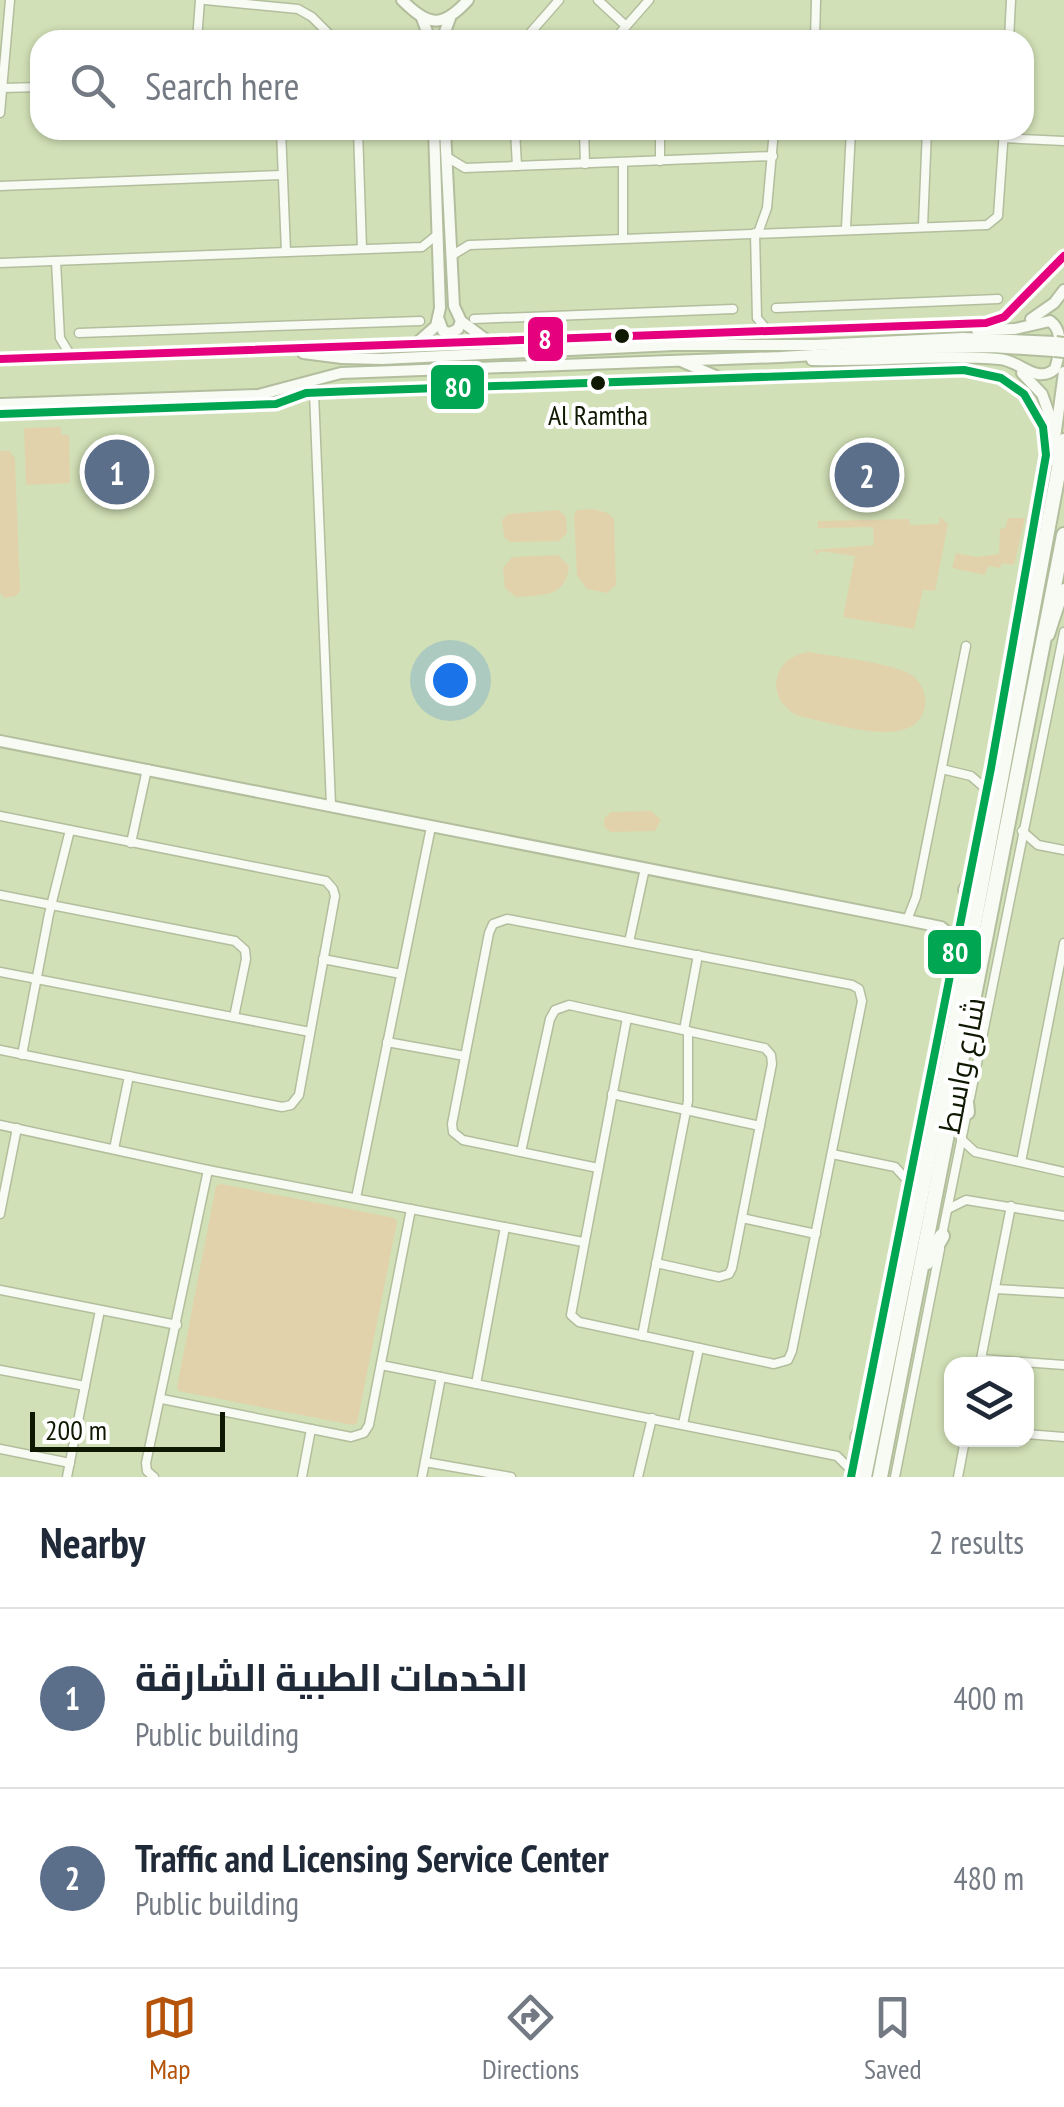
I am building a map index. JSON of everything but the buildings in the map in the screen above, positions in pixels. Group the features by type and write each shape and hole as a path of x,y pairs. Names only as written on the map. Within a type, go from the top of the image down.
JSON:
{"highway":[{"name":"شارع واسط","path":"880,1477 920,1276 987,854 1041,576 1060,440"},
{"name":"شارع واسط","path":"856,1475 886,1368 959,1040 1046,640 1064,535"},
{"path":"966,890 987,854"},
{"path":"951,968 955,986 946,1030 970,1050 963,1089 967,1112"},
{"path":"920,1276 942,1236"},
{"path":"857,1442 886,1368"}],"street":[{"path":"0,113 10,0"},
{"path":"198,30 203,0 298,8 325,30"},
{"path":"402,0 422,18 426,30"},
{"path":"446,30 450,18 468,0"},
{"path":"533,30 559,0"},
{"path":"598,0 626,26"},
{"path":"623,30 650,0"},
{"path":"814,30 816,0"},
{"path":"1010,30 1011,0"},
{"path":"422,18 450,18"},
{"path":"2,88 30,87"},
{"path":"1034,138 1064,142"},
{"path":"281,140 286,252"},
{"path":"358,140 362,249"},
{"path":"435,140 445,259 453,302 461,321 489,342"},
{"path":"444,234 448,182 446,140"},
{"path":"516,140 517,166"},
{"path":"584,140 585,164"},
{"path":"660,140 660,160"},
{"path":"769,332 756,313 756,233 767,208 774,140"},
{"path":"846,228 850,140"},
{"path":"923,226 927,140"},
{"path":"444,234 469,245 846,228 982,226 996,220 1003,140"},
{"path":"447,157 466,168 773,156"},
{"path":"622,163 623,237"},
{"path":"448,182 466,168"},
{"path":"0,186 282,175"},
{"path":"0,263 422,247 444,234"},
{"path":"445,259 469,245"},
{"path":"422,247 445,259"},
{"path":"0,362 48,356 119,357 999,320 1064,256"},
{"path":"445,259 438,320 442,331 450,333 458,329 461,321"},
{"path":"56,261 60,338 70,356"},
{"path":"991,330 1039,315 1064,290"},
{"path":"776,308 998,299"},
{"path":"884,304 886,327"},
{"path":"474,319 732,309"},
{"path":"742,333 756,313"},
{"path":"609,314 610,337"},
{"path":"79,333 420,320"},
{"path":"416,343 427,336 438,320"},
{"path":"0,362 292,352 382,359 780,343 1016,329 1046,320 1056,324 1061,333 1057,363 1047,375 1036,375 1013,362 994,358 840,361 781,357"},
{"path":"247,327 248,349"},
{"path":"886,327 899,333"},
{"path":"48,356 60,338"},
{"path":"780,343 963,338 1060,347"},
{"path":"552,340 584,348"},
{"path":"0,404 258,395 334,374 385,371 964,347 1060,347"},
{"path":"946,370 959,358"},
{"path":"994,358 1023,373 1036,386 1049,407 1060,440"},
{"path":"674,360 718,377"},
{"path":"397,389 406,370"},
{"path":"0,414 276,404 314,392 946,370 992,374 1010,382 1030,401 1045,436 1041,576"},
{"path":"385,371 397,389"},
{"path":"856,1475 857,1442 1045,486 1060,440 1064,372"},
{"path":"314,392 331,805"},
{"path":"1046,640 1064,589"},
{"path":"895,1477 1064,632"},
{"path":"907,920 915,901 966,646"},
{"path":"0,741 907,920 941,928 956,939"},
{"path":"971,776 991,768"},
{"path":"942,769 971,776 986,790"},
{"path":"132,843 146,770"},
{"path":"0,816 326,881 335,896 299,1095 287,1107 0,1050"},
{"path":"356,1198 430,827"},
{"path":"22,1055 70,830"},
{"path":"1022,830 1038,845 1064,850"},
{"path":"1017,854 1038,845"},
{"path":"629,942 645,868"},
{"path":"0,894 239,943 246,959 234,1017"},
{"path":"598,1168 463,1140 453,1132 488,932 497,921 506,919 698,955 852,985 859,990 862,1001 788,1360 774,1364 579,1322 572,1316 627,1018"},
{"path":"941,928 960,920"},
{"path":"1021,1162 1064,943"},
{"path":"642,1336 687,1110 686,1030 698,955"},
{"path":"324,959 401,974"},
{"path":"0,972 310,1032"},
{"path":"521,1152 555,1010 569,1005 760,1046 768,1051 772,1064 732,1268 726,1276 656,1263"},
{"path":"388,1042 465,1056"},
{"path":"114,1149 129,1076"},
{"path":"612,1094 760,1126"},
{"path":"0,1125 208,1170 583,1242"},
{"path":"0,1209 17,1128"},
{"path":"960,1137 975,1152 1064,1172"},
{"path":"956,1160 975,1152"},
{"path":"832,1154 895,1167 908,1182"},
{"path":"895,1167 913,1158"},
{"path":"154,1477 147,1471 146,1463 208,1170"},
{"path":"952,1186 966,1200"},
{"path":"948,1209 966,1200 1064,1216"},
{"path":"982,1357 1012,1206"},
{"path":"162,1399 351,1437 364,1433 369,1424 412,1209"},
{"path":"742,1218 816,1234"},
{"path":"476,1384 505,1227"},
{"path":"995,1289 1064,1294"},
{"path":"0,1290 177,1325"},
{"path":"68,1477 100,1310"},
{"path":"683,1424 699,1348"},
{"path":"381,1365 837,1456 856,1475"},
{"path":"1034,1365 1064,1366"},
{"path":"0,1370 84,1386"},
{"path":"422,1477 441,1376"},
{"path":"638,1477 652,1418"},
{"path":"302,1477 311,1429"},
{"path":"1034,1435 1064,1437"},
{"path":"837,1456 857,1442"},
{"path":"958,1477 964,1447"},
{"path":"0,1450 70,1462"},
{"path":"425,1462 512,1477"}],"shaded area":[{"path":"61,427 61,435 69,435 70,483 26,485 24,428"},
{"path":"0,451 9,451 15,458 20,591 5,598 0,593"},
{"path":"592,509 614,519 616,585 607,593 587,589 577,575 574,515 577,510"},
{"path":"559,510 566,517 567,533 559,541 510,542 504,537 502,520 508,514"},
{"path":"940,517 948,524 935,591 923,590 914,629 843,617 855,556 820,551 817,555 814,550 874,545 873,527 818,528 818,521 909,519 910,525 939,524"},
{"path":"1008,518 1025,518 1014,565 988,566 985,575 952,568 956,553 977,557 999,554 1000,529 1005,528"},
{"path":"558,555 569,566 558,589 543,595 516,597 505,588 503,568 512,557"},
{"path":"809,652 887,666 912,676 925,696 919,720 906,729 890,732 799,716 780,700 777,680 786,662"},
{"path":"651,811 661,820 655,831 611,832 604,827 604,819 611,812"},
{"path":"216,1186 395,1218 357,1423 179,1391"}],"transit line":[{"name":"8","path":"0,359 986,323 1004,317 1064,256"},
{"name":"80","path":"0,414 276,404 306,393 964,370 1001,378 1024,394 1043,427 1046,455 991,768 851,1477"}],"place":[{"name":"Al Ramtha","path":"598,383"},
{"name":"الخدمات الطبية الشارقة","path":"117,472"},
{"name":"Traffic and Licensing Service Center","path":"867,475"}]}
